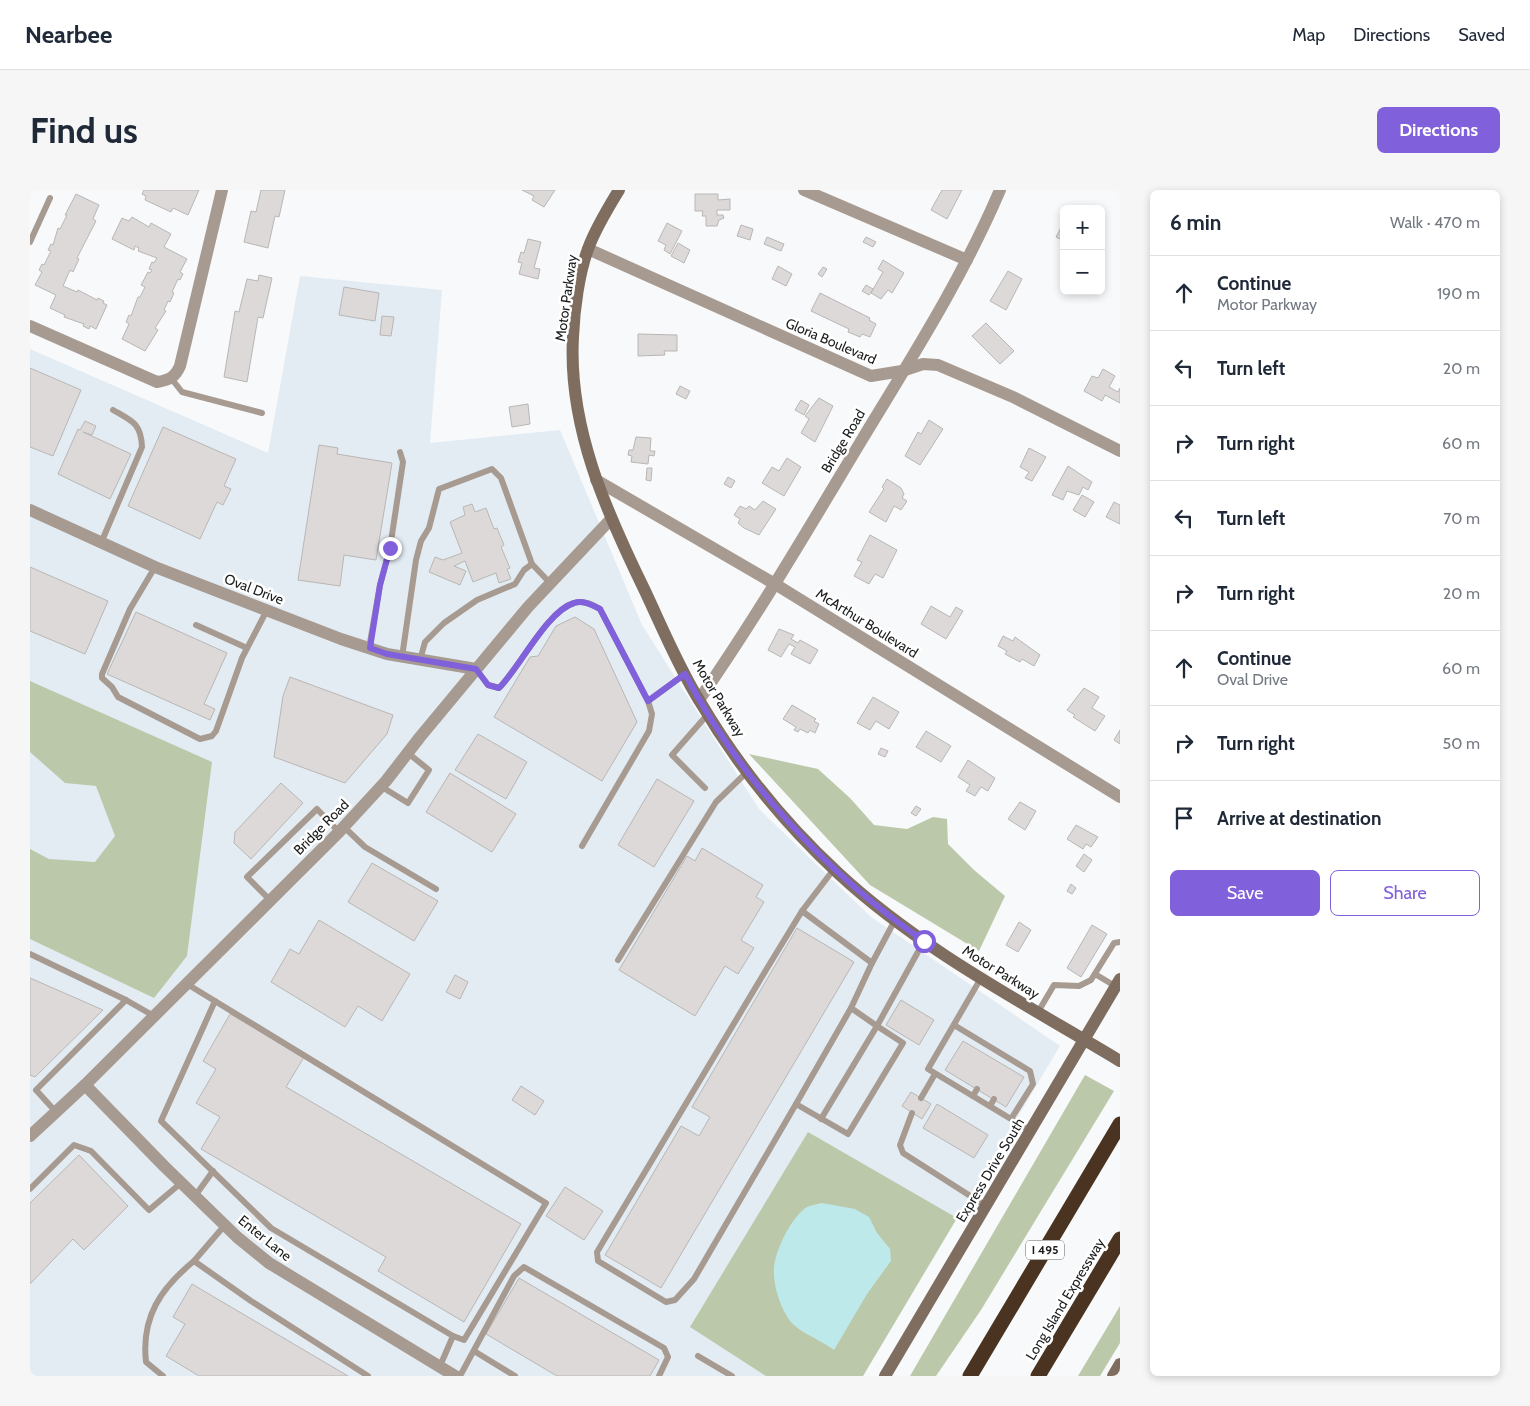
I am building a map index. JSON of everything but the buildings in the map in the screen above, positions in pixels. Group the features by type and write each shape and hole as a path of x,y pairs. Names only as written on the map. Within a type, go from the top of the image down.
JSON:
{"highway":[{"name":"I 495","path":"970,1376 1120,1124"},
{"name":"Long Island Expressway","path":"1038,1376 1120,1239"}],"main road":[{"name":"Motor Parkway","path":"619,190 588,249 573,337 575,384 581,428 596,480 612,518 699,700 748,771 798,833 834,869 895,920 924,941 981,978 1120,1061"},
{"name":"Express Drive South","path":"885,1376 1118,982"},
{"path":"1113,1376 1120,1364"}],"street":[{"path":"30,326 157,382 172,378 180,366 222,190"},
{"path":"804,190 967,260"},
{"name":"Bridge Road","path":"699,700 775,584 902,372 967,260 1000,190"},
{"name":"Gloria Boulevard","path":"588,249 871,376 902,372 923,364 938,365 1013,398 1120,451"},
{"name":"McArthur Boulevard","path":"596,480 775,584 1120,797"},
{"name":"Oval Drive","path":"30,510 155,567 370,648 402,657 476,669"},
{"name":"Bridge Road","path":"30,1136 85,1085 187,984 382,787 476,669 550,583 612,518"},
{"name":"Enter Lane","path":"85,1085 225,1226 269,1264 455,1376"}],"lane":[{"path":"30,242 50,198"},
{"path":"172,378 182,392 262,413"},
{"path":"101,543 142,447 142,434 136,423 113,410"},
{"path":"370,648 380,585 390,548 403,462 400,452"},
{"path":"402,657 416,560 421,541 430,528 439,489 492,469 501,478 532,564 550,583"},
{"path":"420,660 425,642 444,623 478,600 515,584 524,570 532,564"},
{"path":"155,567 130,609 102,674 102,678 118,697 200,739 206,739 216,732 229,689 247,648 267,610"},
{"path":"476,669 488,685 499,688 554,616 574,603 589,603 600,609 648,701 652,714 649,731 582,846"},
{"path":"196,625 247,648"},
{"path":"648,701 685,674"},
{"path":"704,788 672,755 708,714"},
{"path":"382,787 408,803 428,770 408,753"},
{"path":"618,960 716,802 748,771"},
{"path":"270,900 246,877 317,809 364,848 436,889"},
{"path":"834,869 802,911 596,1252 598,1262 666,1302 674,1300 694,1279 851,1008 895,920"},
{"path":"802,911 872,963"},
{"path":"821,1119 877,1026 924,941"},
{"path":"1038,1012 1054,985 1079,986 1091,980 1114,943 1120,942"},
{"path":"30,954 126,1000 154,1016"},
{"path":"1095,974 1118,982"},
{"path":"981,978 928,1069 935,1074 954,1080 973,1096 1031,1131"},
{"path":"187,984 215,1001 546,1203 464,1340 453,1336 271,1228 161,1121 215,1001"},
{"path":"56,1112 33,1088 126,1000"},
{"path":"796,1104 848,1134 903,1043 851,1008"},
{"path":"954,1025 1030,1071 1033,1084 1011,1119"},
{"path":"974,1047 978,1040"},
{"path":"994,1060 998,1052"},
{"path":"1012,1070 1016,1063"},
{"path":"921,1098 935,1074"},
{"path":"973,1096 977,1089"},
{"path":"990,1106 994,1099"},
{"path":"912,1112 900,1145 903,1153 986,1206"},
{"path":"30,1188 74,1145 91,1151 150,1210 181,1183"},
{"path":"195,1196 213,1171"},
{"path":"163,1376 146,1362 145,1349 149,1325 157,1300 172,1279 194,1261 225,1226"},
{"path":"194,1261 251,1301 368,1376"},
{"path":"460,1376 514,1276 522,1267 526,1267 664,1348 668,1357 659,1376"},
{"path":"440,1366 453,1336"},
{"path":"474,1351 515,1376"},
{"path":"698,1356 732,1376"}],"shaded area":[{"path":"300,276 442,290 430,443 560,430 642,625 759,809 871,917 1060,1046 863,1376 30,1376 30,349 268,453"}],"green space":[{"path":"30,681 212,762 187,956 154,998 30,939 30,849 49,859 95,862 115,836 96,786 65,783 30,752"},
{"path":"749,754 818,769 850,798 874,825 907,829 933,817 947,819 948,844 974,870 1005,896 979,951 870,885"},
{"path":"1085,1075 1114,1091 981,1310 936,1376 910,1376"},
{"path":"808,1132 957,1218 863,1376 766,1376 690,1327"},
{"path":"1120,1306 1120,1343 1100,1376 1078,1376"}],"water":[{"path":"822,1203 855,1209 869,1217 877,1233 890,1249 891,1261 867,1294 834,1350 794,1326 781,1305 774,1280 776,1257 789,1228 807,1207"}],"route":[{"path":"390,548 380,585 370,648 387,654 476,669 488,685 499,688 554,616 574,603 589,603 600,609 648,701 685,674 699,700 727,742 798,833 840,875 887,916 924,941"}]}
